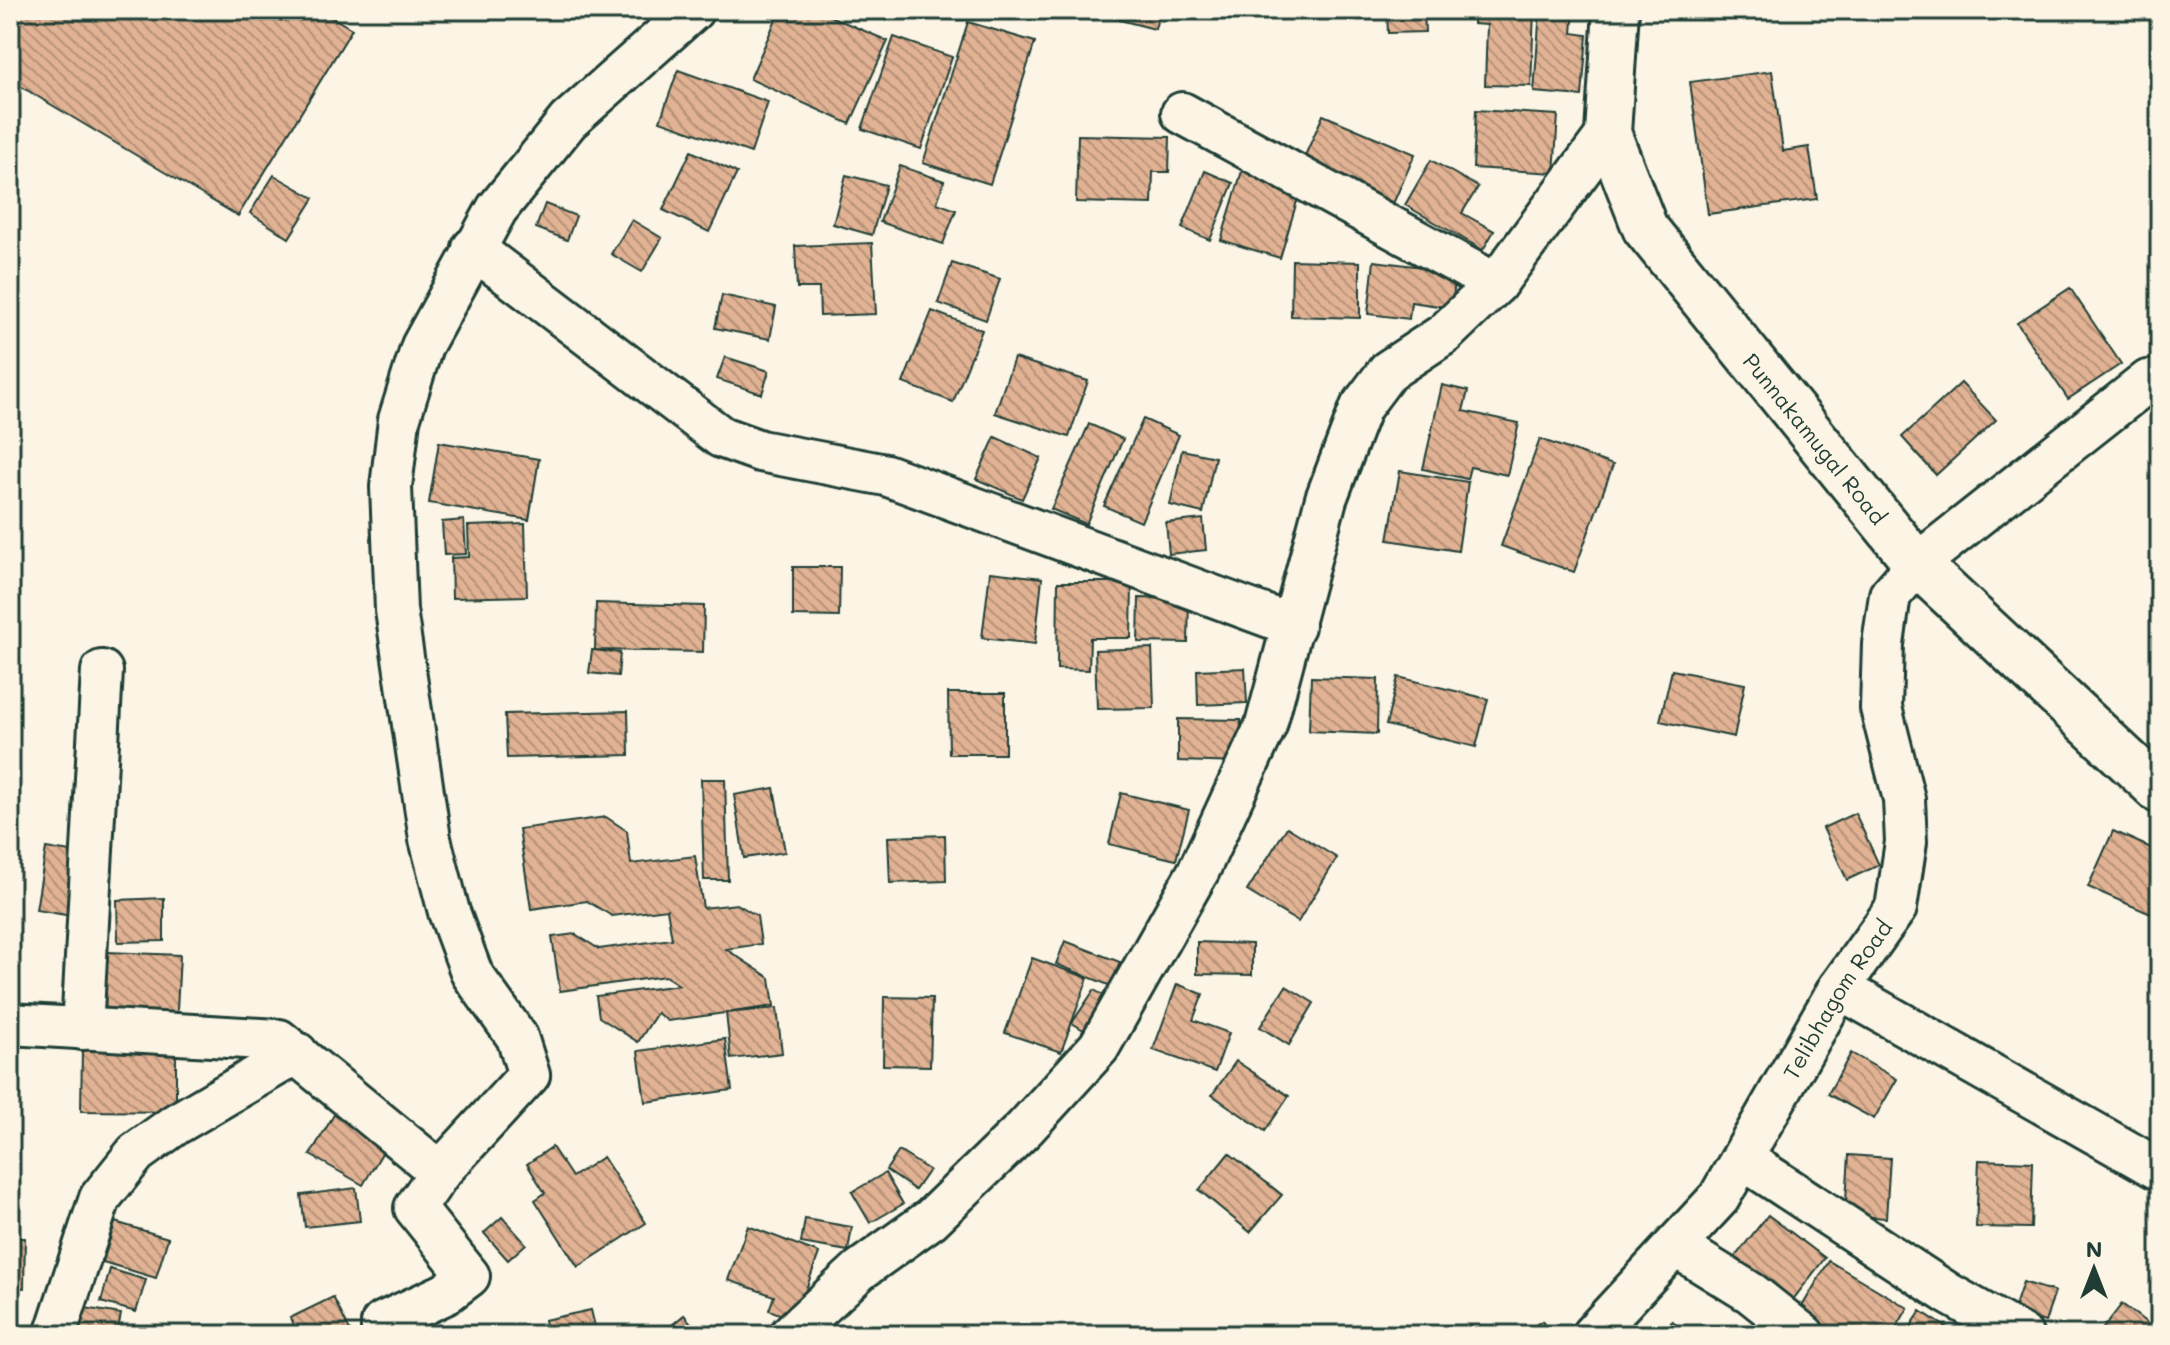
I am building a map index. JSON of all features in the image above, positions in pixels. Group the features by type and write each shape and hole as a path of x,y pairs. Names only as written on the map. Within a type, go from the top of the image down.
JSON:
{"street":[{"path":"382,1335 382,1323 388,1318 445,1294 469,1276 415,1208 440,1172 529,1075 517,1037 472,974 449,912 430,839 396,610 391,487 399,420 422,346 497,209 568,121 693,10"},
{"name":"Punnakamugal Road","path":"1616,10 1608,133 1645,228 1917,564 2160,791"},
{"path":"1182,113 1496,284"},
{"path":"790,1335 860,1270 931,1219 1025,1128 1099,1047 1199,870 1266,725 1326,499 1361,407 1388,371 1444,334 1496,284 1608,133"},
{"path":"473,248 721,437 760,451 886,475 1294,626"},
{"name":"Telibhagom Road","path":"1592,1335 1719,1198 1839,988 1896,908 1906,842 1904,799 1881,708 1883,644 1890,595 1917,564 2148,381 2160,380"},
{"path":"82,1029 102,671"},
{"path":"1839,988 2160,1170"},
{"path":"10,1024 279,1040 440,1172"},
{"path":"55,1335 100,1198 136,1153 176,1124 297,1053"},
{"path":"1743,1159 2009,1332"},
{"path":"1675,1246 1751,1293 1804,1335"}],"building":[{"path":"10,10 320,10 352,29 238,216 10,80"},
{"path":"780,10 816,10 888,41 850,124 750,79"},
{"path":"958,10 1000,10 1001,17 958,20"},
{"path":"1101,10 1160,10 1155,29 1100,15"},
{"path":"1387,10 1424,10 1425,32 1388,33"},
{"path":"1473,10 1534,10 1531,86 1485,85 1487,25 1473,24"},
{"path":"1540,10 1574,10 1572,33 1587,35 1582,96 1534,92"},
{"path":"968,22 1035,42 990,184 923,163"},
{"path":"894,37 952,57 921,149 862,129"},
{"path":"678,70 768,102 751,153 660,121"},
{"path":"1772,71 1783,151 1809,147 1817,199 1708,214 1690,82"},
{"path":"1476,110 1558,115 1554,173 1473,168"},
{"path":"1323,115 1415,154 1392,206 1300,167"},
{"path":"1078,135 1170,137 1169,172 1153,172 1152,204 1076,202"},
{"path":"691,151 737,173 709,232 663,210"},
{"path":"1431,160 1478,187 1462,213 1494,231 1483,250 1405,205"},
{"path":"900,166 944,181 937,203 956,210 943,244 880,222"},
{"path":"1205,171 1233,183 1210,240 1182,228"},
{"path":"1242,171 1301,188 1280,258 1221,240"},
{"path":"274,175 314,198 289,238 250,213"},
{"path":"846,175 886,185 872,235 833,224"},
{"path":"545,204 576,216 567,240 536,228"},
{"path":"632,220 662,238 642,272 611,254"},
{"path":"872,243 876,314 820,316 819,288 797,288 795,246"},
{"path":"1292,260 1360,262 1360,318 1291,316"},
{"path":"1374,261 1456,271 1452,308 1411,302 1409,319 1368,314"},
{"path":"952,263 1000,279 986,320 938,303"},
{"path":"2070,288 2121,364 2068,399 2017,323"},
{"path":"722,295 776,307 770,339 715,328"},
{"path":"932,311 982,330 953,402 903,383"},
{"path":"725,357 769,371 762,394 717,379"},
{"path":"1014,358 1088,381 1069,437 995,413"},
{"path":"1961,383 1996,420 1936,475 1902,437"},
{"path":"1442,385 1468,391 1463,411 1519,423 1507,475 1470,467 1467,479 1423,469"},
{"path":"1143,419 1179,435 1141,522 1104,506"},
{"path":"1089,424 1123,439 1086,524 1051,509"},
{"path":"995,437 1041,458 1022,499 976,479"},
{"path":"1540,439 1613,465 1574,572 1501,546"},
{"path":"439,442 539,459 529,520 429,503"},
{"path":"1182,450 1215,457 1203,513 1170,505"},
{"path":"1400,471 1468,482 1458,551 1388,540"},
{"path":"1203,519 1206,550 1169,554 1166,523"},
{"path":"464,520 466,554 444,555 442,522"},
{"path":"525,524 527,596 452,598 451,558 469,557 468,526"},
{"path":"793,567 840,567 839,617 793,616"},
{"path":"990,572 1042,578 1035,644 982,638"},
{"path":"1058,582 1132,582 1131,638 1090,638 1089,670 1057,669"},
{"path":"1139,598 1189,599 1188,643 1138,642"},
{"path":"596,603 704,606 703,652 595,650"},
{"path":"1152,648 1154,708 1097,709 1095,650"},
{"path":"592,650 620,653 618,676 589,673"},
{"path":"10,655 13,655 10,745"},
{"path":"1245,668 1247,703 1198,705 1197,670"},
{"path":"1672,670 1745,684 1734,737 1660,721"},
{"path":"1311,677 1378,679 1377,734 1309,731"},
{"path":"1398,677 1488,699 1476,747 1386,725"},
{"path":"948,693 1005,693 1005,754 949,754"},
{"path":"628,711 629,755 507,758 505,714"},
{"path":"1178,719 1241,720 1240,763 1178,761"},
{"path":"701,779 725,779 728,880 704,880"},
{"path":"774,788 785,852 744,858 734,795"},
{"path":"1121,793 1189,810 1176,860 1109,844"},
{"path":"1855,813 1879,865 1847,880 1823,828"},
{"path":"606,817 627,831 631,864 695,856 703,908 737,904 757,916 761,944 726,949 770,978 774,1006 668,1021 657,1013 638,1042 599,1017 596,996 679,985 665,976 560,991 552,937 575,934 599,949 672,939 667,909 612,916 587,901 531,909 519,829"},
{"path":"1287,827 1337,858 1298,922 1247,891"},
{"path":"2113,831 2160,852 2160,918 2088,887"},
{"path":"945,835 946,881 890,883 888,837"},
{"path":"46,848 83,854 72,916 36,910"},
{"path":"164,898 164,941 118,942 117,900"},
{"path":"1065,941 1120,962 1111,986 1056,964"},
{"path":"1197,942 1252,944 1252,975 1197,974"},
{"path":"107,952 180,955 176,1029 105,1010"},
{"path":"1032,958 1088,978 1061,1052 1005,1033"},
{"path":"1177,984 1203,994 1193,1020 1229,1033 1215,1072 1153,1050"},
{"path":"1286,986 1314,1003 1289,1045 1260,1027"},
{"path":"1094,990 1117,1003 1095,1037 1072,1023"},
{"path":"884,997 932,998 930,1066 883,1065"},
{"path":"777,1008 782,1053 731,1059 726,1013"},
{"path":"725,1039 732,1090 645,1102 638,1051"},
{"path":"82,1049 176,1050 176,1112 81,1111"},
{"path":"1851,1053 1897,1079 1874,1119 1828,1094"},
{"path":"1236,1061 1289,1096 1265,1131 1212,1095"},
{"path":"335,1113 388,1143 363,1185 310,1155"},
{"path":"552,1147 572,1177 603,1157 646,1223 578,1267 535,1200 545,1193 527,1164"},
{"path":"899,1151 929,1170 915,1190 886,1170"},
{"path":"1229,1153 1282,1195 1250,1232 1199,1190"},
{"path":"1849,1155 1890,1158 1886,1218 1845,1215"},
{"path":"1979,1160 2033,1162 2031,1228 1976,1227"},
{"path":"885,1173 903,1204 870,1223 852,1192"},
{"path":"356,1188 360,1221 305,1227 301,1195"},
{"path":"1768,1215 1825,1258 1788,1306 1731,1262"},
{"path":"502,1217 526,1244 508,1260 484,1233"},
{"path":"805,1219 852,1227 848,1251 801,1243"},
{"path":"115,1222 168,1238 156,1278 103,1262"},
{"path":"748,1226 819,1253 795,1320 769,1310 774,1296 728,1280"},
{"path":"10,1238 25,1238 24,1288 10,1287"},
{"path":"1829,1261 1908,1308 1892,1335 1821,1335 1794,1320"},
{"path":"110,1269 146,1280 136,1312 101,1302"},
{"path":"2023,1282 2055,1292 2045,1322 2013,1312"},
{"path":"333,1297 352,1335 298,1335 290,1318"},
{"path":"2122,1304 2160,1333 2160,1335 2098,1335"},
{"path":"79,1307 121,1314 117,1335 75,1335"},
{"path":"591,1310 597,1335 547,1335 544,1320"},
{"path":"1921,1311 1958,1335 1905,1335"},
{"path":"684,1315 701,1335 660,1335"},
{"path":"1542,1321 1551,1335 1520,1335"},
{"path":"1673,1321 1684,1335 1655,1335"}]}
